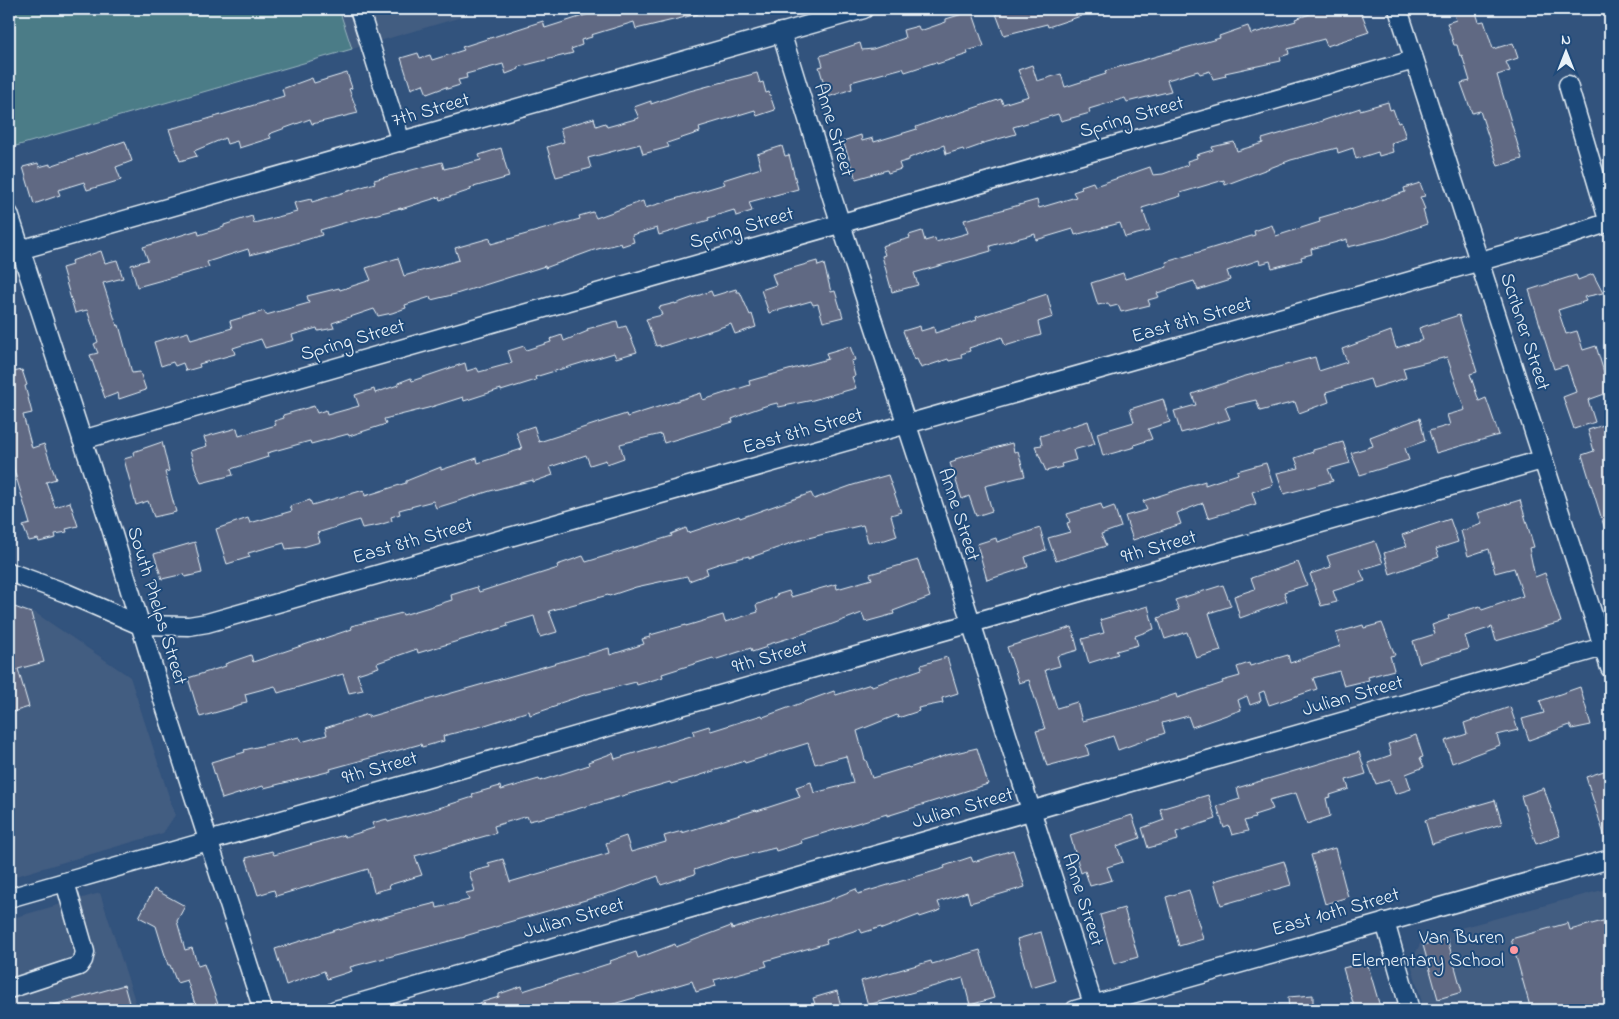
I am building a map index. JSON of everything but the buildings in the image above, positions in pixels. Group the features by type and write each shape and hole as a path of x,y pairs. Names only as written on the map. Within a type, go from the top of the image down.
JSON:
{"street":[{"path":"359,9 401,142"},
{"name":"7th Street","path":"15,251 864,9"},
{"name":"Scribner Street","path":"1398,9 1610,668"},
{"name":"Anne Street","path":"781,32 1094,1008"},
{"name":"Spring Street","path":"82,440 1414,60"},
{"path":"1568,85 1610,223"},
{"name":"South Phelps Street","path":"9,214 15,251 82,440 263,1010"},
{"name":"East 8th Street","path":"9,572 66,593 140,625 189,626 208,622 906,425 1610,223"},
{"name":"9th Street","path":"9,898 1542,460"},
{"name":"Julian Street","path":"335,1010 1603,647"},
{"name":"East 10th Street","path":"1075,1010 1094,1008 1385,922 1610,859"},
{"path":"9,989 79,966 84,960 85,952 65,882"},
{"path":"1385,922 1410,1010"}],"shaded area":[{"path":"339,9 489,9 352,49"},
{"path":"9,607 34,612 130,677 175,815 163,833 9,878"},
{"name":"Van Buren Elementary School","path":"1610,888 1610,1010 1424,1010 1411,963 1423,938"},
{"path":"100,893 138,1010 12,1010 9,998 9,919"}],"green space":[{"path":"9,9 339,9 352,49 9,148"}],"place":[{"name":"Van Buren Elementary School","path":"1514,950"}]}
